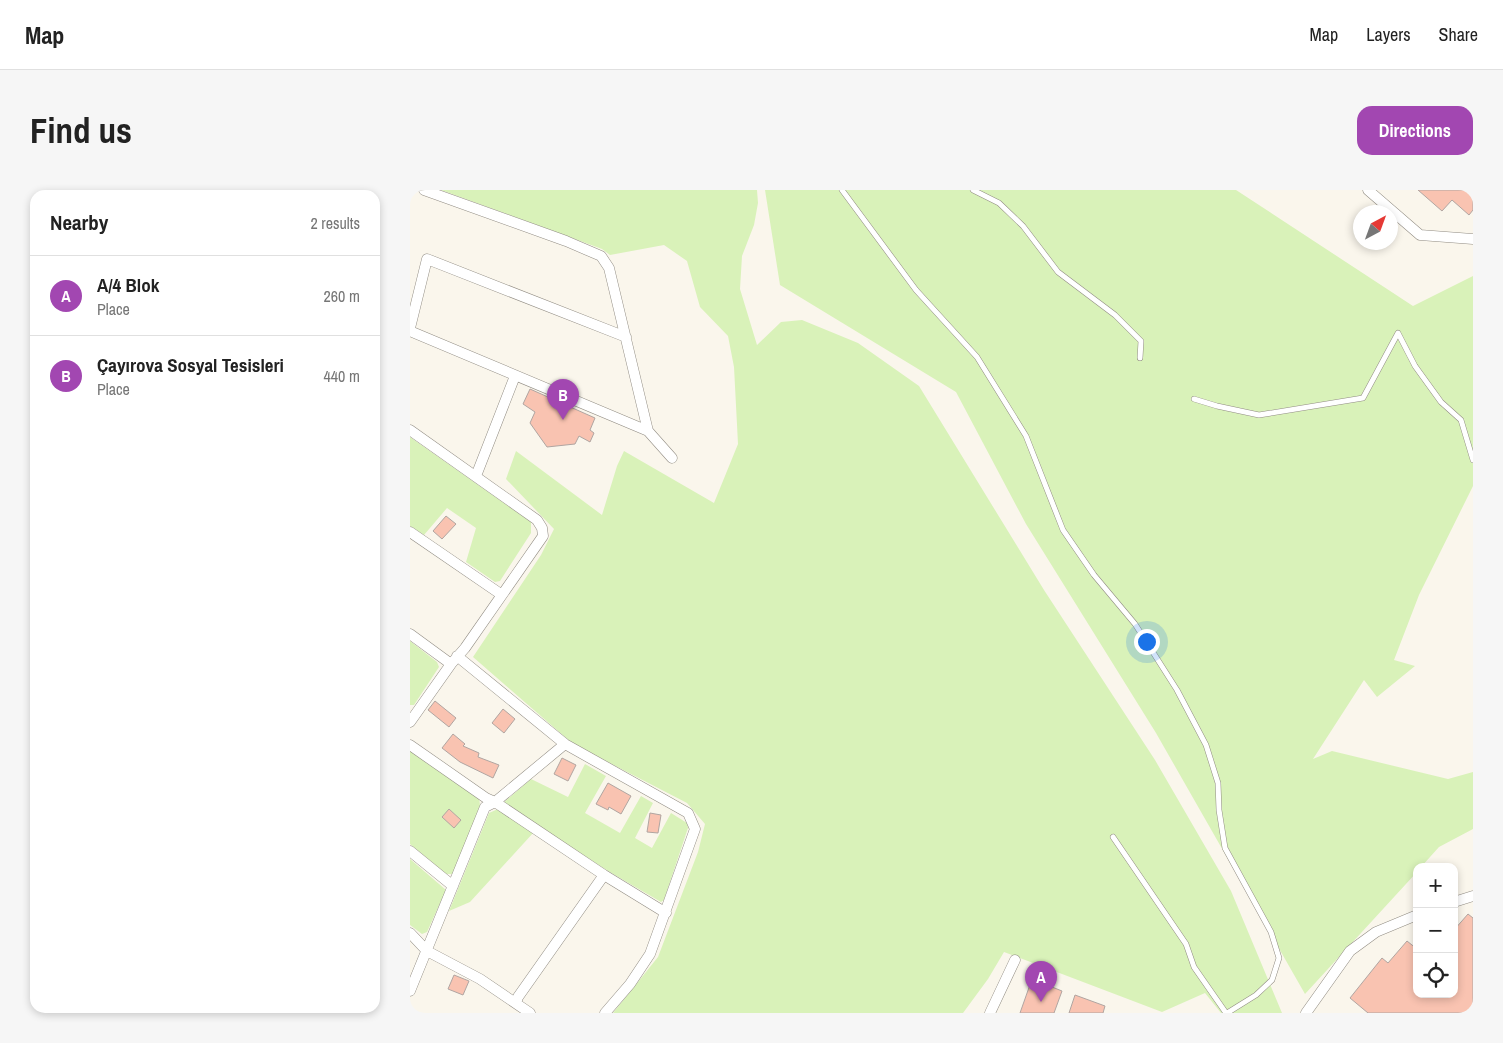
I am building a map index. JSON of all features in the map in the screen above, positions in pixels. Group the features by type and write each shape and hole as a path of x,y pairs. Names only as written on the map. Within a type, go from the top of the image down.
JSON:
{"street":[{"path":"424,190 566,241 601,256 609,268 648,431"},
{"path":"1368,190 1420,235 1473,240"},
{"path":"626,337 427,259 410,329 515,376 648,431 672,458"},
{"path":"476,476 515,376"},
{"path":"410,430 537,520 542,528 543,536 465,648 454,660 410,721"},
{"path":"410,532 502,595"},
{"path":"410,634 454,660 565,744 688,814 695,828 650,954 630,984 605,1013"},
{"path":"410,991 485,807 495,802 565,744"},
{"path":"410,745 486,798 666,913"},
{"path":"410,851 453,886"},
{"path":"516,1003 518,997 604,875"},
{"path":"1458,901 1473,896"},
{"path":"1306,1013 1350,951 1376,932 1413,917"},
{"path":"410,933 427,951 480,978 530,1013"},
{"path":"990,1013 1015,960"}],"lane":[{"path":"842,190 916,290 977,357 1026,436 1063,530 1094,575 1135,624 1177,690 1206,745 1218,783 1219,810 1225,848 1271,932 1280,958 1272,980 1256,995 1227,1013 1194,967 1186,944 1113,837"},
{"path":"973,190 999,204 1023,226 1058,272 1115,315 1140,341 1140,358"},
{"path":"1194,399 1259,415 1363,398 1398,333 1415,366 1441,402 1461,420 1473,460"}],"green space":[{"path":"441,190 757,190 758,203 754,225 742,256 740,289 757,345 781,322 802,320 858,343 919,386 1044,590 1155,760 1231,891 1282,1013 1221,1013 1205,993 1162,1012 1004,952 988,979 963,1013 613,1013 658,957 698,852 705,824 687,803 573,744 473,657 541,555 554,529 506,479 516,451 602,515 617,466 624,451 714,503 738,444 734,367 728,336 700,307 687,261 664,245 610,255 602,249"},
{"path":"765,190 1236,190 1413,306 1473,276 1473,486 1419,595 1394,660 1415,666 1377,697 1364,680 1313,759 1332,751 1448,779 1473,772 1473,829 1439,847 1425,863 1413,863 1413,876 1305,994 1156,733 1026,524 956,392 780,285"},
{"path":"410,437 531,522 531,533 500,581 495,582 466,562 476,528 447,508 424,535 410,526"},
{"path":"410,641 437,662 439,667 414,705 410,705"},
{"path":"410,750 479,796 480,806 453,874 446,874 410,844"},
{"path":"585,764 606,776 585,813 620,833 641,796 653,803 635,838 652,848 671,813 687,823 688,828 664,900 661,902 608,871 503,803 531,779 568,797"},
{"path":"498,809 534,832 470,902 449,911 489,813"},
{"path":"410,859 446,890 427,932 422,934 410,925"}],"building":[{"path":"1418,190 1473,190 1473,210 1469,215 1452,200 1442,211"},
{"path":"530,389 595,418 590,430 594,433 590,442 579,436 575,444 547,447 530,423 535,412 523,404"},
{"path":"446,516 456,524 442,539 433,531"},
{"path":"435,701 456,718 449,727 428,710"},
{"path":"503,709 515,719 504,733 492,723"},
{"path":"453,734 465,744 463,746 479,753 478,757 499,765 493,778 460,762 442,748"},
{"path":"562,758 576,765 568,781 554,774"},
{"path":"608,783 631,796 621,814 609,807 608,810 596,804"},
{"path":"449,809 461,820 454,828 442,817"},
{"path":"650,813 661,815 658,833 647,832"},
{"path":"1468,914 1473,918 1473,1013 1368,1013 1350,998 1382,958 1388,963 1407,941 1413,946 1413,998 1458,998 1458,925"},
{"path":"454,975 469,981 463,995 448,989"},
{"path":"1032,979 1062,991 1054,1013 1020,1013"},
{"path":"1075,995 1105,1006 1103,1013 1069,1013"}],"place":[{"name":"Çayırova Sosyal Tesisleri","path":"563,420"},
{"name":"A/4 Blok","path":"1041,1002"}]}
